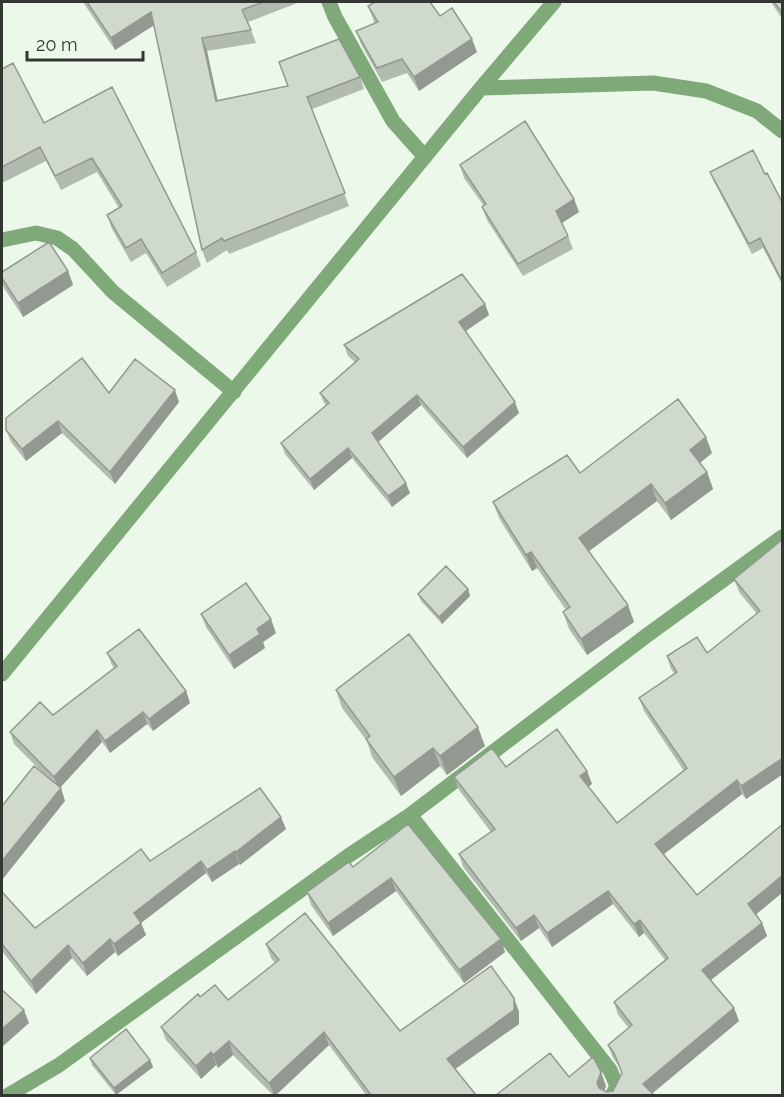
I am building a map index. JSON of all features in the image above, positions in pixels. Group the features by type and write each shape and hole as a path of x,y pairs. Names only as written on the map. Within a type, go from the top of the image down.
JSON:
{"street":[{"path":"329,2 335,17 393,121 425,157"},
{"path":"2,674 481,88 554,2"},
{"path":"481,88 653,83 706,91 757,111 783,131"},
{"path":"2,240 36,233 57,237 73,249 113,292 234,392"},
{"path":"7,1095 59,1065 348,856 410,815 646,636 783,537"},
{"path":"410,815 610,1070 617,1086 612,1095"}],"building":[{"path":"87,2 263,2 242,10 251,30 202,38 216,101 288,86 279,62 339,39 360,77 307,97 345,193 224,241 222,238 202,250 151,12 111,38"},
{"path":"375,2 430,2 440,16 452,8 472,39 414,77 402,59 377,68 356,31 378,22 368,6"},
{"path":"774,2 783,2 783,14"},
{"path":"13,63 44,123 112,87 196,252 162,273 141,239 126,248 107,215 122,206 92,158 55,176 40,147 2,167 2,69"},
{"path":"525,121 574,199 556,211 568,236 518,264 482,207 486,204 460,165"},
{"path":"753,150 783,204 783,283 760,238 749,244 710,172"},
{"path":"49,242 68,271 18,303 2,278 2,272"},
{"path":"462,274 485,304 459,322 515,402 463,447 417,395 372,433 406,483 388,496 348,448 310,479 281,443 329,403 320,393 359,359 344,345"},
{"path":"82,358 109,393 135,359 175,390 110,472 58,421 22,449 6,430 6,418"},
{"path":"678,399 706,437 690,450 707,472 665,503 651,484 579,538 628,605 581,639 563,612 570,607 531,552 526,555 493,502 567,455 580,473"},
{"path":"783,539 783,758 741,786 737,780 655,844 697,895 783,824 783,875 748,904 762,923 702,970 734,1008 643,1084 654,1095 496,1095 550,1053 569,1077 593,1057 601,1072 597,1083 599,1088 607,1092 613,1091 622,1073 608,1045 632,1025 614,1002 668,958 640,920 634,924 608,891 547,933 534,915 516,928 459,854 495,829 454,777 492,748 506,767 557,729 587,771 580,776 617,823 687,768 639,698 677,672 667,656 697,637 707,653 760,611 734,579"},
{"path":"446,566 468,589 439,617 418,594"},
{"path":"246,583 271,619 257,629 260,634 229,655 201,614"},
{"path":"139,629 186,691 149,719 143,712 105,741 97,730 54,777 10,732 40,702 53,715 117,666 107,653"},
{"path":"409,634 478,727 440,756 433,748 394,777 366,739 370,736 336,690"},
{"path":"34,766 61,788 2,861 2,806"},
{"path":"260,788 281,817 236,852 207,870 201,861 134,913 141,923 114,944 110,939 83,963 68,945 31,981 2,944 2,892 35,928 141,849 150,861"},
{"path":"408,824 501,939 459,970 391,878 328,923 307,892 349,862 353,867"},
{"path":"305,913 400,1031 491,966 514,998 514,1010 447,1059 476,1095 371,1095 324,1032 269,1083 229,1041 213,1055 211,1052 196,1066 161,1027 198,994 200,997 215,985 228,1000 279,960 266,944"},
{"path":"2,990 24,1010 2,1029"},
{"path":"126,1029 150,1060 114,1088 90,1058"}]}
